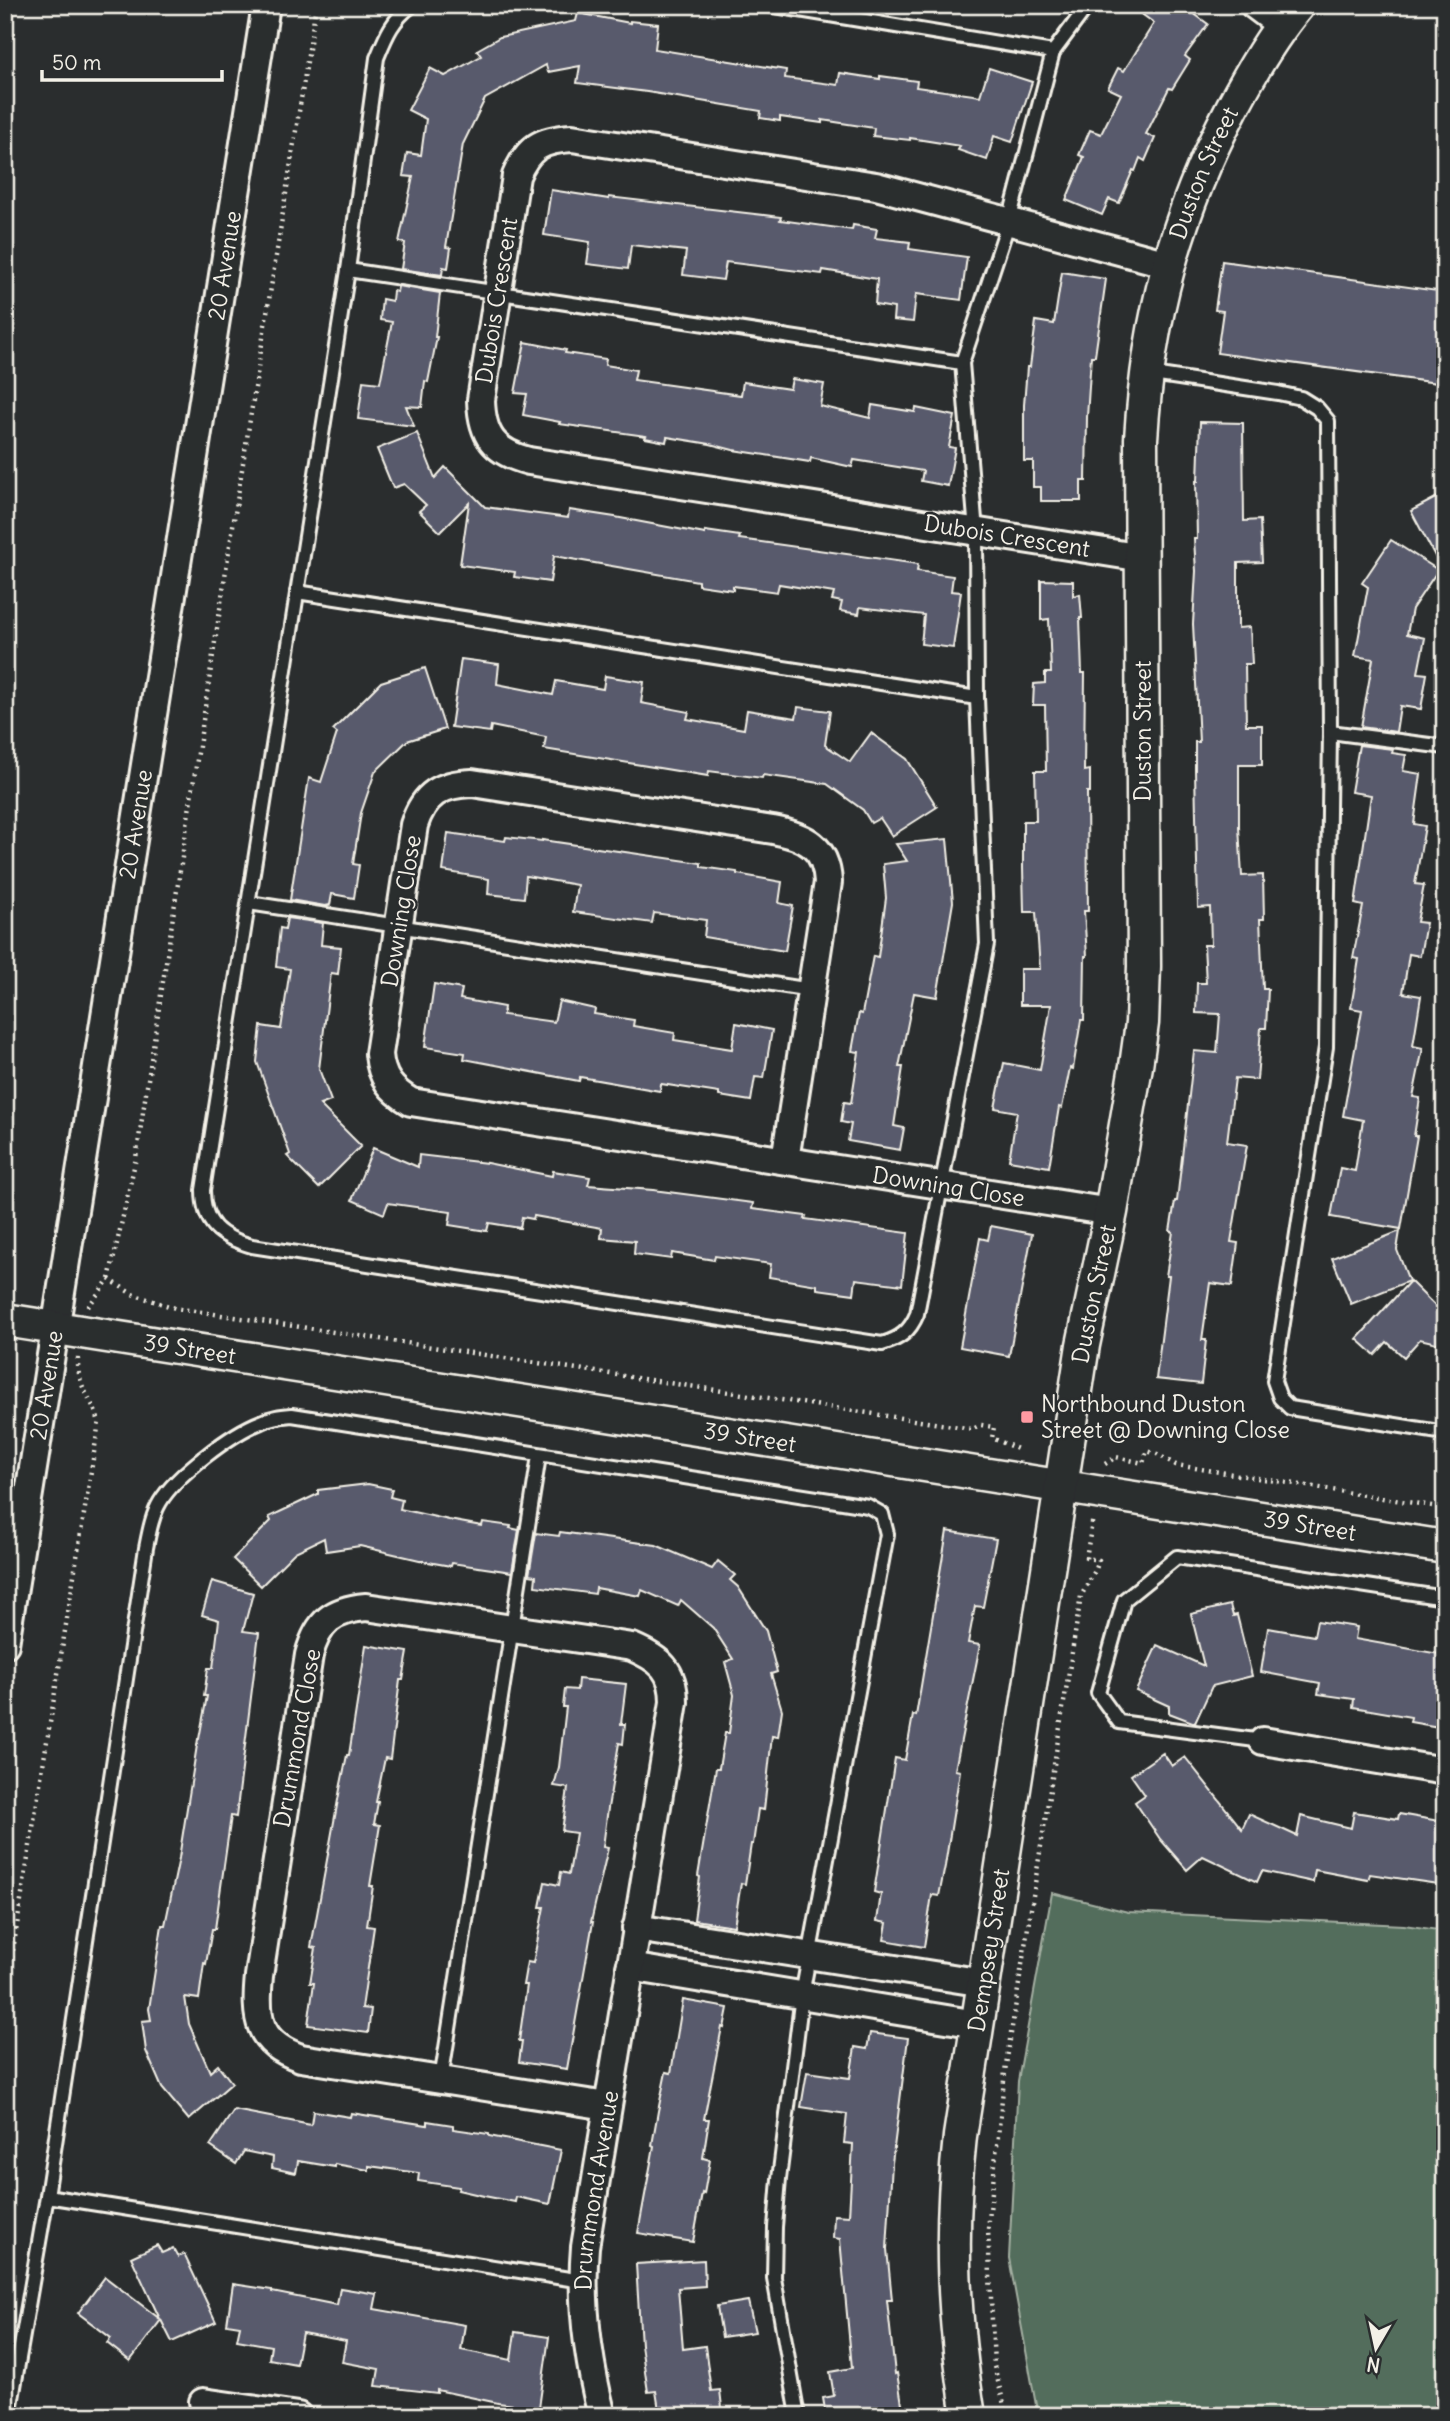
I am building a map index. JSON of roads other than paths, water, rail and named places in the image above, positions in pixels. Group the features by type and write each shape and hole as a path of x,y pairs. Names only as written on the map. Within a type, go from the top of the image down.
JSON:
{"street":[{"name":"20 Avenue","path":"5,1644 70,1330 266,5"},
{"path":"1254,5 1290,15"},
{"name":"Duston Street","path":"1061,1486 1083,1345 1111,1212 1142,1023 1142,439 1146,373 1168,264 1208,154 1241,90 1290,15"},
{"name":"Dubois Crescent","path":"1143,558 512,457 499,449 491,439 481,413 481,400 516,176 528,152 558,139 572,138 851,180 1168,264"},
{"name":"Downing Close","path":"785,1160 828,882 824,859 818,850 791,834 472,783 456,784 432,795 418,813 414,825 380,1042 383,1077 388,1085 411,1102 1111,1212"},
{"name":"39 Street","path":"5,1320 1445,1547"},
{"name":"Dempsey Street","path":"969,2416 953,2282 953,2197 977,2024 1061,1486"},
{"name":"Drummond Close","path":"607,2106 301,2058 275,2046 266,2036 259,2023 257,2007 259,1976 309,1655 317,1630 324,1622 334,1614 351,1609 384,1609 632,1647 650,1655 663,1666 671,1676 674,1702 636,1928"},
{"path":"1263,1741 1445,1771"},
{"path":"636,1928 984,1983"},
{"name":"Drummond Avenue","path":"602,2416 584,2324 582,2281 589,2212 636,1928"},
{"path":"630,1967 977,2024"},
{"path":"203,2402 298,2416"}],"lane":[{"path":"412,5 399,15 388,30 377,58 348,271 203,1190 207,1216 214,1226 237,1242 252,1246 881,1344 904,1335 917,1314 987,944 977,698 976,532 962,363 1009,221 1053,52 1088,5"},
{"path":"769,5 1053,52"},
{"path":"348,271 962,363"},
{"path":"1146,373 1301,398 1317,408 1328,421 1330,732 1326,1047 1274,1381 1280,1398 1290,1408 1445,1433"},
{"path":"297,592 977,698"},
{"path":"1330,732 1445,747"},
{"path":"249,902 811,990"},
{"path":"9,2416 47,2196 146,1548 160,1502 176,1482 207,1456 258,1423 274,1417 292,1415 868,1506 882,1514 887,1534 802,1995 779,2179 774,2277 798,2416"},
{"path":"441,2080 539,1456"},
{"path":"1263,1741 1119,1722 1098,1693 1124,1600 1177,1557 1445,1598"},
{"path":"47,2196 582,2281"}],"place":[{"name":"Northbound Duston Street @ Downing Close","path":"1027,1417"}]}
